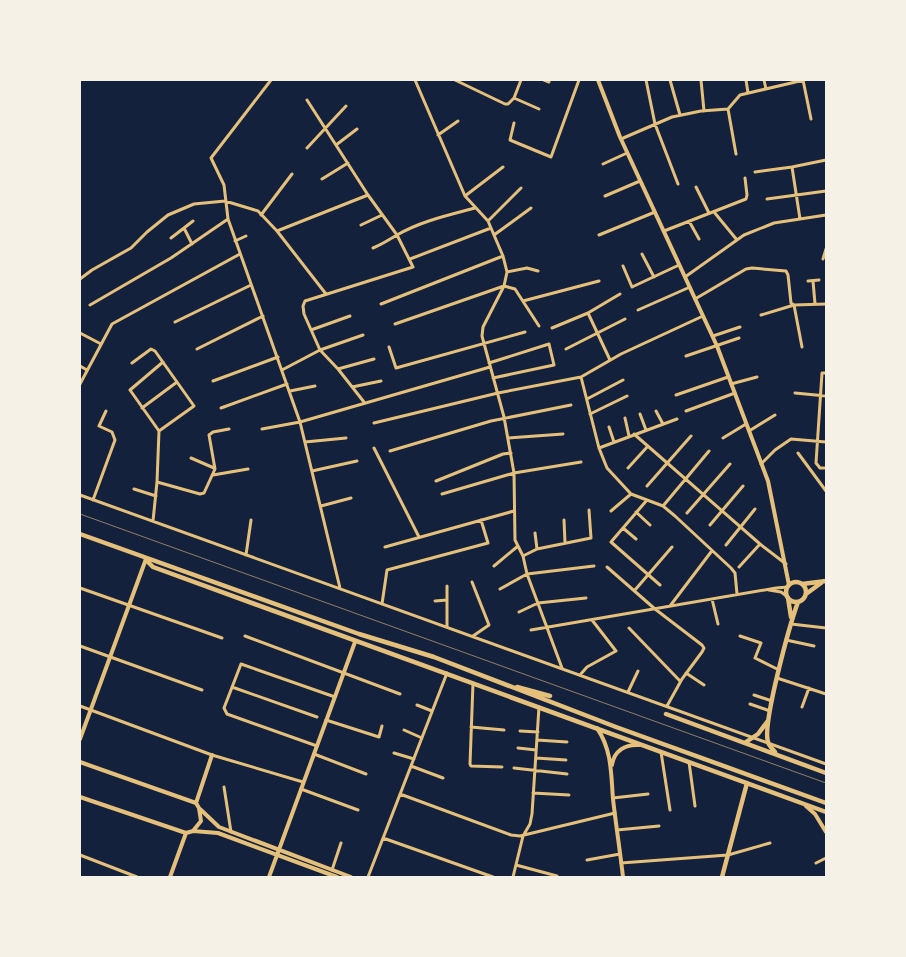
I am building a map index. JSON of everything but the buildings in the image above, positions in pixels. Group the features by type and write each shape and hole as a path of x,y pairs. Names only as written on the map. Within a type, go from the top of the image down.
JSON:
{"main road":[{"path":"80,534 359,634 440,659 616,727 826,803"},
{"path":"146,559 152,567 355,642 460,677 826,812"},
{"path":"791,622 788,597 789,586 795,582 802,584 826,581"},
{"path":"745,742 754,738 767,721 786,640 798,602 805,598 811,589 826,581"},
{"path":"802,584 806,594"},
{"path":"788,597 798,602"},
{"path":"436,669 440,659"},
{"path":"460,677 463,668"},
{"path":"504,684 550,696"},
{"path":"666,714 826,773"},
{"path":"767,721 768,742 776,753"},
{"path":"722,877 747,783"}],"street":[{"path":"271,80 211,158 224,185 228,219 235,241 300,422 340,589"},
{"path":"415,80 465,196 488,221 503,256 507,272 504,286 483,327 482,336 504,417 511,453 514,473 515,540 523,556 527,574 563,669"},
{"path":"455,80 505,104 508,104 514,98 521,80"},
{"path":"544,80 549,82"},
{"path":"514,122 510,140 551,157 578,80"},
{"path":"531,630 789,586 773,501 735,393 713,336 627,153 598,80"},
{"path":"646,80 655,124 678,184"},
{"path":"670,80 680,116"},
{"path":"701,80 704,110"},
{"path":"746,80 748,93"},
{"path":"764,80 766,89"},
{"path":"784,80 785,85"},
{"path":"621,139 655,124 680,116 704,110 728,109 740,95 803,80 811,119"},
{"path":"514,98 539,109"},
{"path":"307,100 368,195 397,236 413,267 412,269 305,301 303,306 304,314 320,350 364,402"},
{"path":"307,148 346,106"},
{"path":"728,109 736,154"},
{"path":"438,135 458,121"},
{"path":"336,145 357,129"},
{"path":"603,164 627,153"},
{"path":"755,172 826,160"},
{"path":"322,179 348,163"},
{"path":"465,196 503,167"},
{"path":"792,167 800,219"},
{"path":"262,215 292,174"},
{"path":"664,231 746,199 745,178"},
{"path":"605,196 640,181"},
{"path":"488,221 521,188"},
{"path":"696,188 712,212 737,240"},
{"path":"767,199 826,191"},
{"path":"277,231 368,195"},
{"path":"80,279 130,248 168,215 194,204 225,201 258,211 277,231 326,294"},
{"path":"373,248 434,220 476,208"},
{"path":"494,235 531,208"},
{"path":"599,235 655,212"},
{"path":"361,225 382,215"},
{"path":"685,277 744,234 774,223 826,215"},
{"path":"90,305 192,244 228,219"},
{"path":"171,238 193,220"},
{"path":"690,221 699,239"},
{"path":"184,228 192,244"},
{"path":"410,259 491,228"},
{"path":"235,241 246,236"},
{"path":"824,259 826,249"},
{"path":"80,384 112,324 240,254"},
{"path":"642,254 654,276"},
{"path":"381,304 503,256"},
{"path":"623,266 632,287 679,265"},
{"path":"507,272 528,268 538,271"},
{"path":"695,299 752,268 786,271 791,303 794,305 802,347"},
{"path":"808,281 819,280"},
{"path":"523,301 599,281"},
{"path":"813,281 815,304"},
{"path":"175,322 251,284"},
{"path":"395,324 504,286 515,289 539,326"},
{"path":"638,310 690,287"},
{"path":"552,328 588,313 620,294"},
{"path":"761,315 794,305 826,304"},
{"path":"588,313 610,360"},
{"path":"197,349 263,316"},
{"path":"311,330 350,316"},
{"path":"374,423 498,393 581,377 610,360 703,316"},
{"path":"566,349 625,319"},
{"path":"713,336 740,327"},
{"path":"389,347 396,368 525,332"},
{"path":"80,333 101,344"},
{"path":"282,370 320,350 363,335"},
{"path":"686,356 739,338"},
{"path":"262,429 300,422 490,365 550,344 554,365 493,378"},
{"path":"132,363 151,349 155,351 194,406 159,431"},
{"path":"213,381 278,357"},
{"path":"338,369 374,359"},
{"path":"153,522 159,431 130,390 163,362"},
{"path":"80,366 87,370"},
{"path":"824,373 816,463 820,468 826,468"},
{"path":"581,377 599,448 607,468 631,494 662,506 675,516 735,573 737,594"},
{"path":"676,395 728,377"},
{"path":"731,384 757,377"},
{"path":"587,399 623,380"},
{"path":"352,388 381,381"},
{"path":"142,408 177,382"},
{"path":"221,408 287,384"},
{"path":"290,391 315,386"},
{"path":"686,411 735,393"},
{"path":"795,394 826,396"},
{"path":"590,414 627,396"},
{"path":"390,451 504,417 571,405"},
{"path":"93,500 115,440 112,432 99,426 106,411"},
{"path":"656,411 663,424"},
{"path":"640,414 646,430"},
{"path":"749,431 775,415"},
{"path":"625,418 629,436"},
{"path":"819,419 826,420"},
{"path":"599,448 677,420"},
{"path":"723,438 746,424"},
{"path":"609,427 614,442"},
{"path":"157,482 200,494 204,493 215,469 209,435 213,432 229,428"},
{"path":"508,438 563,434"},
{"path":"634,434 760,544 786,564"},
{"path":"647,486 691,436"},
{"path":"305,442 346,438"},
{"path":"761,464 791,438 826,442"},
{"path":"628,468 648,446"},
{"path":"374,448 419,537"},
{"path":"662,506 709,451"},
{"path":"436,481 503,454 511,453"},
{"path":"798,454 826,491"},
{"path":"191,458 215,469"},
{"path":"312,471 357,461"},
{"path":"442,494 514,473 581,462"},
{"path":"687,513 730,464"},
{"path":"213,475 248,469"},
{"path":"710,525 744,486"},
{"path":"134,489 156,496"},
{"path":"612,511 631,494"},
{"path":"80,495 826,764"},
{"path":"320,506 350,498"},
{"path":"647,500 612,540 612,545 660,585"},
{"path":"726,545 755,508"},
{"path":"523,556 536,549 591,538 589,510"},
{"path":"384,547 514,511"},
{"path":"636,512 650,525"},
{"path":"246,555 251,520"},
{"path":"382,604 387,570 488,543 481,520"},
{"path":"564,520 565,543"},
{"path":"623,528 636,539"},
{"path":"535,533 536,549"},
{"path":"739,567 760,544"},
{"path":"494,566 518,546"},
{"path":"635,590 672,547"},
{"path":"669,606 711,552"},
{"path":"80,739 146,559"},
{"path":"500,588 527,574 594,566"},
{"path":"606,567 704,648 680,681 667,706"},
{"path":"472,582 489,625 472,636"},
{"path":"447,586 447,627"},
{"path":"80,588 222,638"},
{"path":"766,589 781,592 788,597"},
{"path":"519,612 538,603 586,598"},
{"path":"712,599 718,624"},
{"path":"435,601 447,600"},
{"path":"580,675 587,667 616,651 592,620"},
{"path":"791,622 826,628"},
{"path":"629,628 680,681"},
{"path":"245,636 400,694"},
{"path":"740,636 761,644 755,658 779,670"},
{"path":"786,640 814,646"},
{"path":"268,877 355,642"},
{"path":"80,646 202,690"},
{"path":"317,746 224,712 224,708 241,664 334,697"},
{"path":"628,692 638,671"},
{"path":"368,877 447,673"},
{"path":"686,673 704,684"},
{"path":"777,678 826,694"},
{"path":"474,683 470,764 471,766 502,767"},
{"path":"232,687 317,717"},
{"path":"802,707 809,688"},
{"path":"754,695 772,701"},
{"path":"750,704 770,712"},
{"path":"417,705 432,711"},
{"path":"80,706 212,755 303,782"},
{"path":"513,877 523,836 530,824 539,707"},
{"path":"326,720 379,737 382,726"},
{"path":"471,727 504,730"},
{"path":"597,728 606,744 611,769 624,877"},
{"path":"404,730 422,738"},
{"path":"520,731 538,732"},
{"path":"537,740 567,742"},
{"path":"611,769 615,754 622,748 632,745 647,747"},
{"path":"518,748 536,750"},
{"path":"661,752 670,810"},
{"path":"394,753 414,759"},
{"path":"314,754 366,774"},
{"path":"196,803 212,755"},
{"path":"536,758 566,760"},
{"path":"80,762 196,803 219,827 352,877"},
{"path":"690,762 695,806"},
{"path":"411,766 443,778"},
{"path":"514,768 567,774"},
{"path":"224,787 231,832"},
{"path":"301,789 358,810"},
{"path":"533,792 569,794"},
{"path":"400,794 511,835 523,836 615,813"},
{"path":"613,798 648,794"},
{"path":"80,797 186,833 192,831 218,833 336,877"},
{"path":"802,803 815,814 825,830"},
{"path":"192,831 200,821 200,808"},
{"path":"825,830 826,823"},
{"path":"617,830 659,826"},
{"path":"170,877 186,833"},
{"path":"383,838 493,877"},
{"path":"332,870 341,843"},
{"path":"621,864 728,855 770,843"},
{"path":"587,860 620,854"},
{"path":"80,855 137,877"},
{"path":"816,863 826,858"},
{"path":"516,864 557,876"}],"railway":[{"path":"80,514 826,783"}]}
